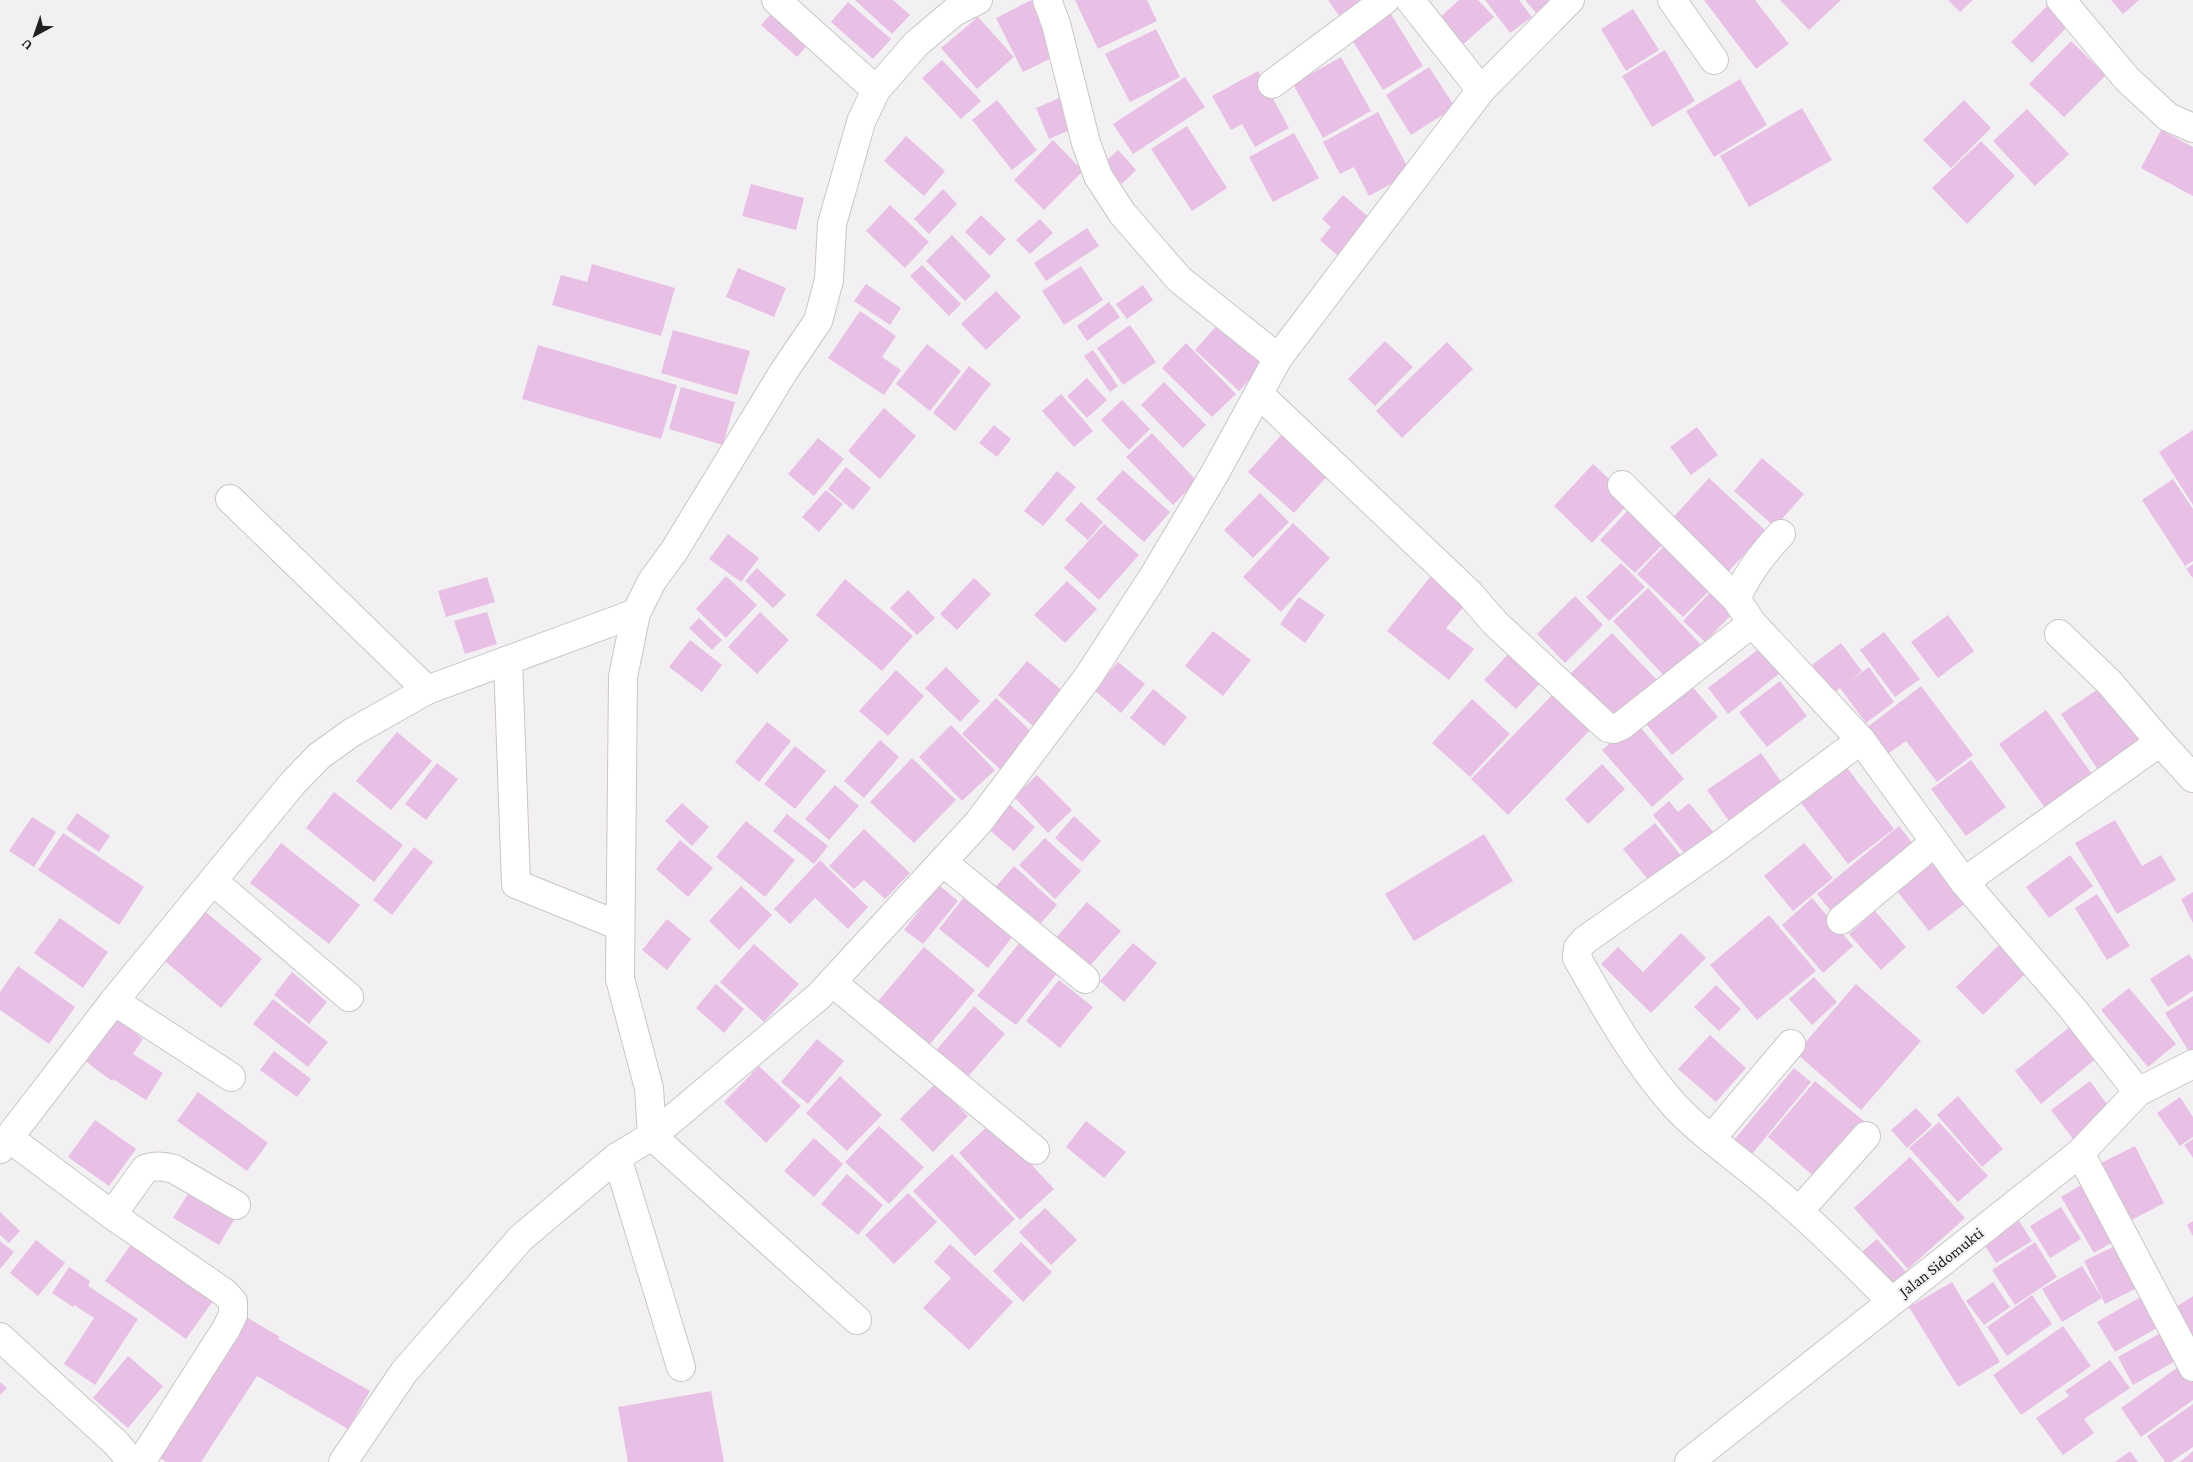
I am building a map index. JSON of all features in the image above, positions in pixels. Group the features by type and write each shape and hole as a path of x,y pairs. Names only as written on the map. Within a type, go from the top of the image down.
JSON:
{"street":[{"path":"776,0 876,90"},
{"path":"857,1320 652,1136 650,1088 620,979 623,676 636,613 652,581 674,551 779,379 818,321 829,280 832,224 861,122 876,90 916,44 954,12 978,0"},
{"path":"1047,0 1056,24 1086,143 1098,176 1122,213 1179,278 1278,358"},
{"path":"1272,84 1385,0"},
{"path":"1410,0 1481,90"},
{"path":"343,1462 404,1372 521,1238 617,1157 652,1136 819,996 978,823 1088,677 1153,577 1278,358 1481,90 1570,0"},
{"path":"1672,0 1714,60"},
{"path":"2061,0 2127,79 2168,117 2193,128"},
{"path":"1259,394 1470,594 1494,623 1608,728 1614,729 1622,726 1752,623"},
{"path":"1622,484 1736,599 1752,623 1861,740 1964,882 2072,1008 2138,1092"},
{"path":"230,499 426,690"},
{"path":"1736,599 1744,581 1761,554 1781,534"},
{"path":"141,1462 226,1328 233,1315 233,1302 225,1293 112,1214 5,1144 114,1001 292,784 319,756 351,733 426,690 636,613"},
{"path":"2059,634 2106,679 2193,778"},
{"path":"508,660 516,884 620,926"},
{"path":"1861,740 1716,848 1585,940 1578,948 1577,958 1615,1023 1648,1072 1676,1106 1711,1139 1816,1225 1891,1301"},
{"path":"1964,882 2160,742"},
{"path":"1841,920 1935,842"},
{"path":"943,862 1086,979"},
{"path":"212,881 348,997"},
{"path":"832,982 1035,1150"},
{"path":"114,1001 231,1077"},
{"path":"1711,1139 1791,1044"},
{"name":"Jalan Sidomukti","path":"1689,1462 2080,1153 2138,1092 2193,1064"},
{"path":"1799,1211 1866,1136"},
{"path":"2080,1153 2193,1367"},
{"path":"617,1157 681,1367"},
{"path":"112,1214 145,1169 154,1166 174,1169 236,1205"},
{"path":"0,1336 116,1443 132,1462"}],"building":[{"path":"855,0 893,0 910,15 892,34"},
{"path":"1031,0 1058,55 1023,72 996,18"},
{"path":"1075,0 1147,0 1157,21 1098,49"},
{"path":"1328,0 1375,0 1344,23"},
{"path":"1459,0 1478,0 1494,17 1461,46 1437,20"},
{"path":"1485,0 1519,0 1532,17 1510,33"},
{"path":"1525,0 1552,0 1536,13"},
{"path":"1704,0 1755,0 1789,44 1756,69"},
{"path":"1780,0 1841,0 1809,30"},
{"path":"1948,0 1973,0 1960,12"},
{"path":"2053,0 2075,19 2032,63 2011,42"},
{"path":"2111,0 2139,0 2123,14"},
{"path":"848,2 891,39 873,59 831,22"},
{"path":"778,6 814,37 797,57 761,25"},
{"path":"1633,9 1659,50 1626,71 1601,29"},
{"path":"1389,11 1423,66 1383,90 1349,35"},
{"path":"978,17 1014,57 977,89 941,48"},
{"path":"1156,29 1180,77 1130,102 1105,54"},
{"path":"2071,41 2106,75 2064,117 2029,84"},
{"path":"1665,50 1695,101 1652,127 1622,76"},
{"path":"1341,57 1371,111 1323,138 1293,84"},
{"path":"942,60 981,101 961,119 922,78"},
{"path":"1429,67 1455,107 1411,135 1386,95"},
{"path":"1258,71 1289,128 1255,147 1242,124 1231,130 1212,96"},
{"path":"1185,77 1205,107 1133,154 1113,124"},
{"path":"1740,79 1767,125 1714,157 1686,111"},
{"path":"1064,96 1077,127 1049,139 1036,108"},
{"path":"997,100 1037,150 1012,170 972,120"},
{"path":"1964,100 1991,128 1951,168 1923,140"},
{"path":"1802,108 1832,160 1749,207 1720,156"},
{"path":"2027,109 2069,154 2035,186 1993,141"},
{"path":"1378,112 1411,173 1369,196 1354,167 1340,174 1323,142"},
{"path":"1187,126 1227,188 1192,211 1151,149"},
{"path":"2161,130 2193,147 2193,196 2141,168"},
{"path":"1294,133 1319,178 1273,202 1249,157"},
{"path":"906,136 945,171 924,196 884,161"},
{"path":"1053,140 1083,171 1044,210 1014,180"},
{"path":"1981,141 2015,176 1967,224 1932,188"},
{"path":"1118,150 1136,170 1122,184 1103,164"},
{"path":"751,184 804,198 796,230 742,216"},
{"path":"943,189 957,204 929,234 914,219"},
{"path":"1343,195 1378,225 1345,262 1320,240 1331,227 1322,219"},
{"path":"890,205 929,242 905,268 866,231"},
{"path":"981,215 1006,239 990,256 965,232"},
{"path":"1040,219 1053,233 1030,254 1016,240"},
{"path":"1087,228 1099,246 1046,281 1034,263"},
{"path":"952,235 991,276 965,301 926,261"},
{"path":"592,264 675,288 661,336 552,305 561,275 587,282"},
{"path":"922,265 961,304 949,316 910,276"},
{"path":"1081,266 1103,300 1064,325 1042,291"},
{"path":"738,268 786,288 774,317 726,297"},
{"path":"866,284 901,308 890,325 854,301"},
{"path":"1143,285 1153,300 1127,319 1116,304"},
{"path":"996,291 1021,317 986,350 961,324"},
{"path":"1109,302 1120,317 1087,341 1077,326"},
{"path":"860,311 896,336 882,357 901,370 884,395 828,358"},
{"path":"1220,322 1264,364 1239,391 1195,350"},
{"path":"1130,325 1156,362 1123,385 1097,348"},
{"path":"673,330 750,351 737,395 661,373"},
{"path":"1385,341 1413,367 1375,406 1348,379"},
{"path":"1447,342 1473,369 1402,438 1376,411"},
{"path":"1186,343 1236,394 1212,417 1162,368"},
{"path":"927,344 961,371 930,411 896,384"},
{"path":"538,345 677,385 661,439 522,399"},
{"path":"1093,350 1118,386 1110,392 1084,356"},
{"path":"969,366 991,384 955,431 933,413"},
{"path":"1087,378 1107,400 1087,418 1067,396"},
{"path":"1164,382 1206,425 1183,448 1141,405"},
{"path":"681,387 735,402 723,445 669,429"},
{"path":"1061,394 1093,431 1074,447 1042,411"},
{"path":"1122,400 1150,429 1129,450 1101,420"},
{"path":"884,408 916,436 880,479 848,451"},
{"path":"994,425 1011,439 997,457 979,443"},
{"path":"1697,427 1718,455 1691,475 1670,447"},
{"path":"2193,430 2193,505 2159,452"},
{"path":"1285,431 1331,472 1294,513 1248,472"},
{"path":"1152,433 1197,481 1173,505 1126,457"},
{"path":"818,438 844,459 814,496 788,474"},
{"path":"1762,458 1804,494 1775,527 1734,491"},
{"path":"1593,464 1632,500 1592,543 1554,506"},
{"path":"846,467 871,488 853,510 828,489"},
{"path":"1123,470 1170,512 1144,542 1096,499"},
{"path":"1057,471 1076,487 1043,526 1024,511"},
{"path":"1709,478 1766,531 1726,574 1670,521"},
{"path":"2173,479 2193,509 2193,561 2185,566 2142,500"},
{"path":"826,490 843,504 819,532 802,517"},
{"path":"1260,493 1289,522 1253,558 1224,530"},
{"path":"1081,502 1103,522 1088,540 1065,520"},
{"path":"1635,503 1671,536 1635,573 1600,540"},
{"path":"1293,523 1330,558 1281,612 1243,577"},
{"path":"1104,524 1139,555 1099,600 1064,568"},
{"path":"728,534 759,558 741,582 709,559"},
{"path":"1669,541 1715,585 1683,617 1637,574"},
{"path":"1621,563 1645,587 1609,621 1586,597"},
{"path":"2193,564 2193,578 2186,569"},
{"path":"757,568 786,595 773,608 745,581"},
{"path":"1435,571 1470,599 1446,628 1474,649 1449,680 1387,631"},
{"path":"726,576 757,605 726,638 696,609"},
{"path":"487,577 495,602 446,617 438,591"},
{"path":"974,578 991,594 957,630 940,614"},
{"path":"845,579 913,636 882,671 816,615"},
{"path":"1067,581 1097,609 1065,643 1034,615"},
{"path":"1716,586 1739,607 1705,642 1683,621"},
{"path":"1648,588 1701,645 1666,678 1613,621"},
{"path":"908,590 935,618 917,635 890,608"},
{"path":"1575,596 1603,625 1565,663 1537,634"},
{"path":"1299,597 1325,615 1305,643 1280,624"},
{"path":"487,612 497,644 465,654 454,621"},
{"path":"760,612 789,640 757,674 728,647"},
{"path":"1948,615 1974,651 1938,678 1911,642"},
{"path":"699,618 722,640 712,650 689,628"},
{"path":"1213,631 1251,660 1223,696 1185,666"},
{"path":"1884,632 1920,679 1895,697 1860,650"},
{"path":"1612,633 1657,680 1611,725 1565,679"},
{"path":"690,640 722,665 702,692 669,667"},
{"path":"1841,643 1862,671 1850,681 1869,667 1894,702 1866,723 1840,688 1834,693 1812,665"},
{"path":"1760,648 1780,673 1728,714 1708,688"},
{"path":"1513,649 1544,679 1516,709 1484,680"},
{"path":"1027,661 1064,692 1034,727 998,695"},
{"path":"1118,662 1145,684 1121,713 1094,690"},
{"path":"946,667 980,701 960,722 925,688"},
{"path":"896,670 924,696 888,736 859,711"},
{"path":"1780,681 1807,716 1767,747 1739,712"},
{"path":"2106,684 2143,740 2098,770 2061,714"},
{"path":"1691,685 1718,717 1672,755 1646,724"},
{"path":"1921,686 1973,755 1937,782 1906,741 1885,756 1865,729"},
{"path":"1153,689 1187,717 1164,746 1130,718"},
{"path":"1556,691 1593,727 1508,815 1471,779"},
{"path":"996,698 1039,739 1005,774 962,734"},
{"path":"1472,699 1510,734 1470,777 1432,743"},
{"path":"2046,710 2097,781 2050,815 1999,744"},
{"path":"767,722 791,741 759,782 735,762"},
{"path":"1636,722 1684,779 1652,807 1602,750"},
{"path":"951,725 995,770 962,801 919,757"},
{"path":"397,732 432,761 391,810 356,781"},
{"path":"880,740 899,757 864,798 844,781"},
{"path":"795,746 826,771 795,809 764,784"},
{"path":"1761,753 1787,790 1734,828 1707,790"},
{"path":"912,758 956,800 914,843 870,802"},
{"path":"1841,760 1894,829 1848,864 1795,795"},
{"path":"1971,760 2006,807 1966,836 1931,789"},
{"path":"437,763 458,779 426,820 405,804"},
{"path":"1602,764 1625,789 1588,824 1565,799"},
{"path":"1037,775 1072,810 1048,833 1014,797"},
{"path":"835,785 859,806 829,840 805,819"},
{"path":"334,792 403,845 374,882 306,828"},
{"path":"1669,801 1678,812 1689,803 1720,840 1692,863 1653,815"},
{"path":"682,803 709,827 692,846 665,821"},
{"path":"1008,803 1035,827 1014,851 986,827"},
{"path":"77,813 110,836 99,852 66,829"},
{"path":"787,814 828,846 814,864 773,831"},
{"path":"1074,816 1101,841 1082,862 1055,838"},
{"path":"32,817 56,832 34,867 9,851"},
{"path":"2115,820 2142,866 2161,855 2176,880 2117,914 2075,843"},
{"path":"746,821 795,860 765,897 716,857"},
{"path":"1655,823 1687,863 1655,888 1623,849"},
{"path":"1899,826 1917,849 1835,916 1817,894"},
{"path":"864,829 910,873 885,899 864,880 854,889 829,866"},
{"path":"63,833 144,887 119,925 38,870"},
{"path":"1484,834 1513,881 1414,941 1385,894"},
{"path":"1045,838 1081,871 1055,899 1019,865"},
{"path":"680,840 713,868 688,897 656,869"},
{"path":"281,843 360,905 329,944 250,883"},
{"path":"1804,843 1833,878 1793,911 1764,876"},
{"path":"414,847 433,862 392,915 373,900"},
{"path":"2070,855 2093,886 2049,918 2026,887"},
{"path":"1940,858 1971,899 1929,931 1897,891"},
{"path":"820,860 868,907 848,929 815,898 790,924 774,909"},
{"path":"1014,866 1057,905 1035,930 992,891"},
{"path":"939,885 958,901 923,944 904,930"},
{"path":"741,886 772,915 739,950 709,921"},
{"path":"2193,892 2193,923 2181,899"},
{"path":"2097,894 2130,946 2107,960 2075,908"},
{"path":"964,897 1013,936 988,968 939,929"},
{"path":"1812,898 1853,946 1823,973 1782,925"},
{"path":"1087,902 1121,931 1087,969 1054,940"},
{"path":"201,908 262,959 221,1008 160,957"},
{"path":"1875,911 1906,947 1881,970 1849,934"},
{"path":"1769,915 1816,971 1757,1020 1710,965"},
{"path":"60,918 108,952 83,988 34,953"},
{"path":"667,919 691,939 667,970 642,950"},
{"path":"1681,933 1706,958 1651,1013 1601,964 1618,947 1643,972"},
{"path":"1020,942 1058,972 1016,1025 977,996"},
{"path":"1133,943 1157,963 1124,1002 1100,981"},
{"path":"754,944 799,984 764,1022 720,982"},
{"path":"1999,945 2026,973 1983,1015 1956,987"},
{"path":"924,947 975,990 926,1049 874,1006"},
{"path":"2189,954 2193,960 2193,991 2168,1007 2150,979"},
{"path":"18,966 75,1007 49,1044 0,1010 0,992"},
{"path":"292,972 327,1002 309,1024 274,995"},
{"path":"1814,977 1837,1002 1812,1025 1789,999"},
{"path":"1059,980 1093,1007 1060,1048 1026,1021"},
{"path":"716,984 744,1009 724,1033 696,1008"},
{"path":"1856,984 1921,1041 1861,1110 1796,1053"},
{"path":"1716,985 1741,1009 1719,1031 1694,1007"},
{"path":"2129,988 2176,1044 2148,1067 2101,1010"},
{"path":"2193,996 2193,1054 2191,1055 2165,1013"},
{"path":"273,999 328,1042 308,1067 253,1024"},
{"path":"974,1006 1005,1034 965,1080 934,1053"},
{"path":"117,1019 143,1039 133,1054 163,1073 146,1100 113,1079 112,1081 85,1061"},
{"path":"2072,1025 2098,1057 2041,1104 2015,1071"},
{"path":"1710,1035 1746,1068 1716,1102 1678,1069"},
{"path":"817,1039 844,1061 808,1104 781,1082"},
{"path":"274,1051 311,1079 297,1097 260,1070"},
{"path":"759,1066 801,1106 766,1143 724,1102"},
{"path":"1794,1068 1811,1082 1752,1154 1734,1140"},
{"path":"840,1076 882,1115 847,1151 806,1113"},
{"path":"1815,1081 1865,1122 1817,1179 1768,1137"},
{"path":"2090,1081 2111,1110 2073,1139 2051,1110"},
{"path":"935,1084 968,1116 933,1152 900,1119"},
{"path":"198,1092 268,1143 247,1171 177,1121"},
{"path":"1958,1096 2003,1149 1982,1167 1937,1115"},
{"path":"2180,1097 2193,1117 2193,1137 2180,1146 2157,1113"},
{"path":"1916,1108 1932,1125 1907,1148 1891,1130"},
{"path":"95,1120 136,1149 109,1186 68,1157"},
{"path":"1086,1121 1126,1152 1104,1178 1066,1147"},
{"path":"992,1122 1054,1189 1020,1220 959,1153"},
{"path":"1939,1122 1988,1176 1958,1202 1909,1148"},
{"path":"879,1126 924,1167 889,1204 845,1162"},
{"path":"814,1138 843,1164 814,1197 784,1171"},
{"path":"2193,1139 2193,1158 2184,1145"},
{"path":"2135,1146 2164,1203 2126,1223 2097,1165"},
{"path":"952,1154 1015,1219 975,1256 913,1191"},
{"path":"1910,1157 1965,1218 1908,1269 1854,1208"},
{"path":"847,1174 883,1205 858,1235 821,1204"},
{"path":"2088,1181 2121,1237 2094,1253 2061,1197"},
{"path":"192,1187 237,1215 219,1245 173,1218"},
{"path":"908,1193 937,1222 894,1264 865,1235"},
{"path":"2061,1207 2081,1239 2050,1258 2030,1226"},
{"path":"1045,1208 1077,1240 1051,1265 1019,1232"},
{"path":"0,1212 20,1231 9,1243 0,1235"},
{"path":"2019,1221 2032,1241 1996,1263 1984,1244"},
{"path":"2193,1221 2193,1236 2187,1225"},
{"path":"1877,1239 1907,1273 1886,1292 1856,1257"},
{"path":"36,1240 65,1263 38,1296 10,1273"},
{"path":"0,1241 14,1252 0,1269"},
{"path":"1021,1242 1052,1272 1023,1302 993,1271"},
{"path":"2035,1242 2057,1277 2015,1305 1992,1270"},
{"path":"2123,1242 2145,1284 2105,1304 2084,1261"},
{"path":"132,1243 213,1301 186,1339 105,1281"},
{"path":"950,1244 1013,1302 969,1350 923,1308 951,1278 934,1262"},
{"path":"2082,1266 2102,1298 2062,1322 2042,1289"},
{"path":"69,1267 90,1281 88,1286 138,1319 95,1385 64,1364 94,1318 52,1293"},
{"path":"1952,1282 2000,1362 1958,1387 1909,1307"},
{"path":"1993,1282 2010,1307 1984,1325 1966,1301"},
{"path":"2151,1291 2169,1321 2115,1352 2097,1322"},
{"path":"2032,1295 2052,1324 2007,1356 1987,1327"},
{"path":"2193,1296 2193,1337 2173,1309"},
{"path":"243,1315 280,1337 278,1339 370,1391 348,1429 257,1376 201,1462 166,1462 157,1456"},
{"path":"2063,1326 2091,1366 2021,1415 1993,1375"},
{"path":"2166,1330 2181,1358 2133,1385 2118,1357"},
{"path":"128,1356 163,1386 128,1428 93,1398"},
{"path":"2110,1360 2130,1388 2084,1419 2094,1433 2063,1455 2036,1418 2069,1396 2065,1391"},
{"path":"2185,1362 2193,1373 2193,1400 2141,1437 2121,1408"},
{"path":"0,1382 7,1388 0,1395"},
{"path":"711,1391 724,1462 628,1462 618,1407"},
{"path":"2193,1404 2193,1447 2171,1462 2165,1462 2147,1436"},
{"path":"2130,1451 2138,1462 2115,1462"},
{"path":"2193,1451 2193,1462 2180,1462"}]}
